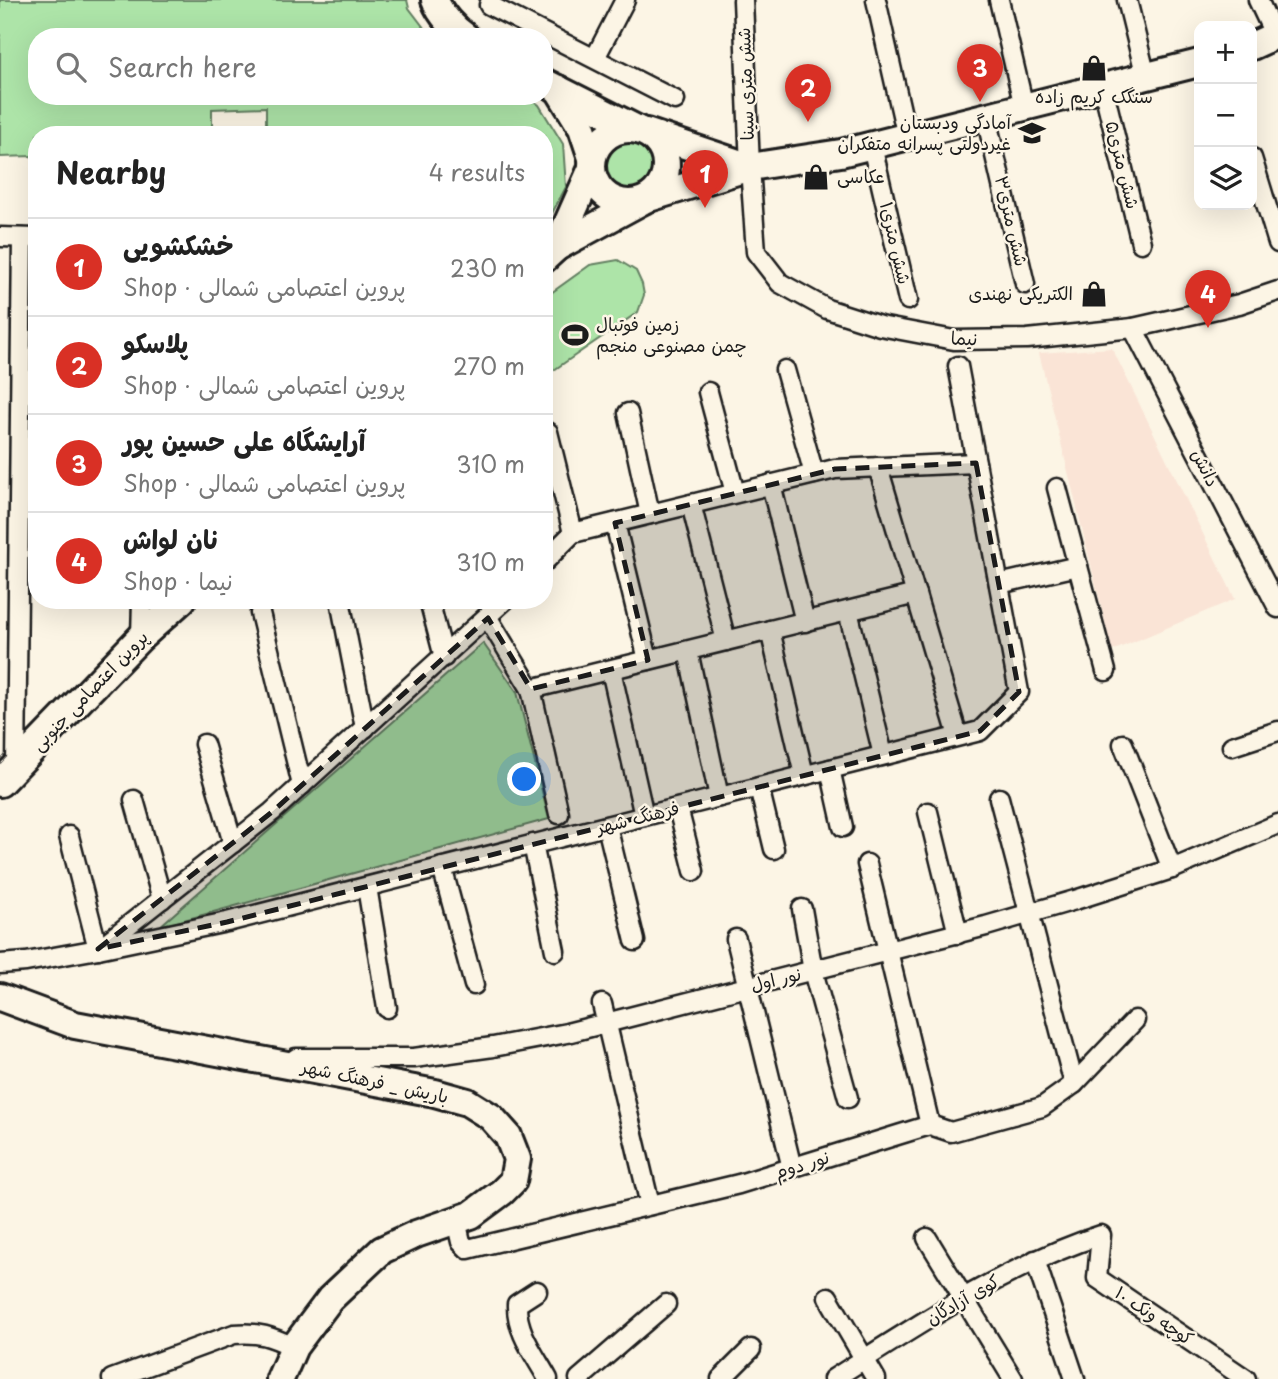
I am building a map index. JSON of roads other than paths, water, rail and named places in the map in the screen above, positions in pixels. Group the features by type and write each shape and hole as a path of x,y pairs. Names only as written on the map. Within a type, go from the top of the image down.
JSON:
{"main road":[{"path":"435,0 455,28"},
{"path":"553,252 645,200 750,167 872,146 1194,64"},
{"path":"553,86 641,131 750,167"},
{"path":"553,88 582,128 592,163 597,186 604,194 621,202 645,200 662,185 666,167 662,147 641,131 617,130 609,134 596,149 592,163 553,249"},
{"name":"پروین اعتصامی جنوبی","path":"8,776 141,637 172,609"},
{"name":"باریش _ فرهنگ شهر","path":"0,997 75,1025 435,1093 467,1102 491,1116 508,1136 517,1159 513,1181 471,1215 416,1234 382,1250 330,1299 294,1348 280,1379"}],"street":[{"path":"491,0 489,5 535,28"},
{"path":"595,58 625,0"},
{"name":"شش متری سینا","path":"743,0 750,167"},
{"path":"876,0 907,137"},
{"path":"999,0 1024,107"},
{"path":"1127,0 1146,77"},
{"path":"1258,0 1268,39"},
{"path":"553,37 675,100"},
{"name":"۵شش متری","path":"1103,87 1142,243"},
{"name":"شش متری۳","path":"986,117 1025,284"},
{"name":"شش متری۱","path":"872,146 908,300"},
{"name":"نیما","path":"750,167 756,253 780,283 827,309 880,326 954,340 1027,339 1133,328 1240,304 1278,290"},
{"path":"1257,174 1278,243"},
{"path":"0,237 28,238"},
{"path":"8,776 8,594 28,255"},
{"name":"دانش","path":"1133,328 1278,608"},
{"name":"فرهنگ شهر","path":"0,964 98,949 227,922 980,731 1019,692 958,366"},
{"path":"785,370 814,474"},
{"path":"709,392 735,493"},
{"path":"628,412 650,514"},
{"path":"553,452 573,533"},
{"path":"553,553 573,533 835,469 976,463"},
{"path":"878,467 958,736"},
{"path":"771,484 805,622"},
{"path":"1056,488 1106,670"},
{"path":"691,504 726,641"},
{"path":"615,523 648,660"},
{"path":"999,584 1078,566"},
{"path":"531,689 916,594"},
{"path":"141,637 142,609"},
{"path":"342,609 365,728"},
{"path":"431,609 444,657"},
{"path":"69,836 98,949 302,785 496,609"},
{"path":"848,611 883,755"},
{"path":"260,613 302,785"},
{"path":"488,618 531,689 559,814"},
{"path":"771,630 804,775"},
{"path":"688,651 719,797"},
{"path":"611,670 644,816"},
{"path":"1232,746 1278,731"},
{"path":"204,744 233,842"},
{"path":"1123,744 1172,869"},
{"path":"830,769 843,827"},
{"path":"759,787 774,849"},
{"path":"999,798 1074,1084"},
{"path":"134,800 162,899"},
{"path":"678,808 694,871"},
{"path":"928,812 958,933"},
{"name":"نور اول","path":"257,1058 414,1058 493,1047 606,1024 1028,914 1172,869 1278,824"},
{"path":"607,825 635,941"},
{"path":"533,844 555,951"},
{"path":"867,864 929,1125"},
{"path":"442,867 474,985"},
{"path":"367,887 387,1008"},
{"path":"802,909 813,971 848,1098"},
{"path":"736,939 792,1168"},
{"path":"602,1004 650,1205"},
{"name":"نور دوم","path":"456,1220 460,1242 468,1249 739,1184 929,1125 951,1132 1042,1107 1074,1084 1135,1020"},
{"name":"کوی آزادگان","path":"833,1379 1018,1268 1101,1235"},
{"name":"کوچه ونک ۱۰","path":"1101,1235 1097,1278 1246,1379"},
{"path":"927,1238 1013,1379"},
{"path":"1035,1261 1075,1379"},
{"path":"537,1291 517,1304 517,1317 548,1379"},
{"path":"828,1297 876,1379"},
{"path":"579,1379 666,1304"},
{"path":"111,1379 234,1335 267,1335 294,1348"},
{"path":"721,1379 751,1349"}],"place":[{"name":"سنگک کریم زاده","path":"1094,68"},
{"name":"آرایشگاه علی حسین پور","path":"980,102"},
{"name":"پلاسکو","path":"808,122"},
{"name":"آمادگی ودبستان غیردولتی پسرانه متفکران","path":"1032,133"},
{"name":"عکاسی","path":"816,177"},
{"name":"خشکشویی","path":"705,208"},
{"name":"الکتریکی نهندی","path":"1094,294"},
{"name":"نان لواش","path":"1208,328"},
{"name":"زمین فوتبال چمن مصنوعی منجم","path":"575,335"}]}
